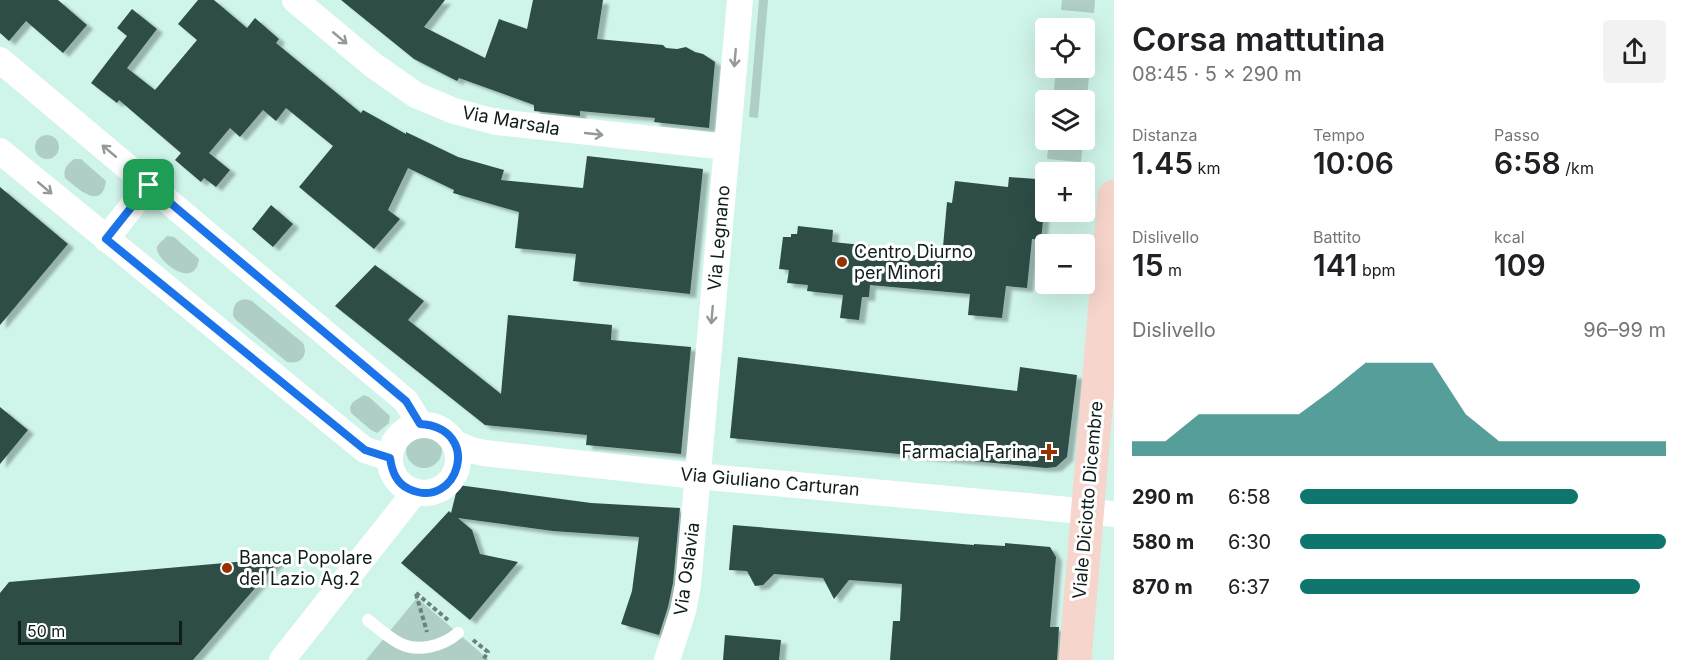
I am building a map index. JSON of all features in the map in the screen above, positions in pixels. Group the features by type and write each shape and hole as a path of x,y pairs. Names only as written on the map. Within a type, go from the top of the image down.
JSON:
{"main road":[{"name":"Viale Diciotto Dicembre","path":"1075,660 1100,513 1114,196"}],"street":[{"name":"Via Marsala","path":"295,0 381,71 416,95 454,111 496,122 727,147"},
{"name":"Via Legnano","path":"697,476 740,0"},
{"path":"0,60 406,401 420,424"},
{"path":"0,151 365,450 390,458"},
{"path":"106,239 149,185"},
{"path":"420,424 441,428 455,443 458,465 454,476 437,490 427,493 416,492 405,487 392,470 390,458 392,449 402,432 411,427 420,424"},
{"name":"Via Giuliano Carturan","path":"455,443 484,453 697,476 1100,513"},
{"name":"Via Oslavia","path":"667,660 683,611 688,585 697,476"},
{"path":"282,660 416,492"}],"lane":[{"path":"368,621 391,638 408,646 432,646 449,641 458,633"}],"path":[{"path":"416,593 427,633"}],"shaded area":[{"path":"759,0 768,0 758,118 749,117"},
{"path":"1062,0 1095,0 1094,13 1061,10"},
{"path":"1055,78 1089,78 1088,90 1054,90"},
{"path":"47,135 52,136 58,142 58,152 52,158 47,159 42,158 36,152 35,147 36,142 42,136"},
{"path":"1048,150 1082,150 1081,162 1047,159"},
{"path":"74,159 81,159 106,181 100,195 88,195 65,178 66,167"},
{"path":"167,236 174,237 199,259 196,268 190,273 175,270 162,259 157,247"},
{"path":"245,299 252,301 303,343 305,352 299,361 287,362 236,320 233,316 234,307 239,301"},
{"path":"364,395 390,416 389,423 377,433 351,413 350,407 353,402"},
{"path":"424,432 437,437 442,450 437,463 424,468 411,463 406,450 411,437"},
{"path":"417,598 489,660 366,660"}],"building":[{"path":"0,0 58,0 87,25 63,53 26,21 9,41 0,33"},
{"path":"198,0 214,0 247,28 255,18 279,39 276,43 361,113 363,110 406,134 406,132 458,157 504,170 501,180 583,188 587,156 703,169 690,294 573,281 576,254 515,248 519,212 453,193 454,190 408,168 388,210 400,219 374,249 299,187 333,146 286,108 276,121 263,110 240,137 230,128 209,153 230,170 216,187 204,178 201,182 175,160 181,153 119,100 117,103 91,83 127,36 117,28 132,9 157,29 127,68 155,90 197,40 178,24"},
{"path":"341,0 445,0 424,27 485,58 499,19 527,29 533,0 603,0 597,39 663,45 666,48 677,49 686,47 715,62 709,128 654,122 655,118 580,111 580,116 534,111 534,105 459,78 457,81 414,59"},
{"path":"1009,177 1035,179 1035,222 1043,222 1042,234 1035,234 1035,239 1032,239 1027,288 1006,286 1002,318 968,315 970,294 870,285 869,297 862,297 859,320 840,318 843,295 807,291 808,285 787,283 789,270 779,269 783,237 797,234 798,226 833,230 832,242 873,246 872,251 942,258 947,202 952,203 955,181 1008,187"},
{"path":"0,187 68,244 0,325"},
{"path":"271,205 293,224 273,247 252,229"},
{"path":"375,265 424,301 408,320 501,394 508,315 612,325 611,340 691,347 681,454 586,445 587,435 485,425 335,306"},
{"path":"738,357 1017,391 1020,367 1077,375 1067,457 1056,467 1046,468 730,438"},
{"path":"0,407 28,430 0,464"},
{"path":"458,485 591,503 680,508 673,583 659,635 621,624 632,591 639,537 553,531 458,518 472,530 480,554 518,562 470,620 401,563 449,511 451,513"},
{"path":"733,525 974,545 1005,546 1005,543 1050,547 1056,557 1050,627 1059,627 1057,660 890,660 893,621 900,621 902,584 849,580 834,599 823,578 774,574 763,585 755,586 747,571 729,570"},
{"path":"281,558 193,660 0,660 0,593 9,582"},
{"path":"725,635 781,640 779,660 723,660"}],"place":[{"name":"Centro Diurno per Minori","path":"842,262"},
{"name":"Farmacia Farina","path":"1049,452"},
{"name":"Banca Popolare del Lazio Ag.2","path":"227,568"}],"route":[{"path":"149,185 406,401 420,424 441,428 449,435 455,443 458,465 454,476 447,484 427,493 416,492 405,487 392,470 390,458 365,450 106,239 149,185"}]}
